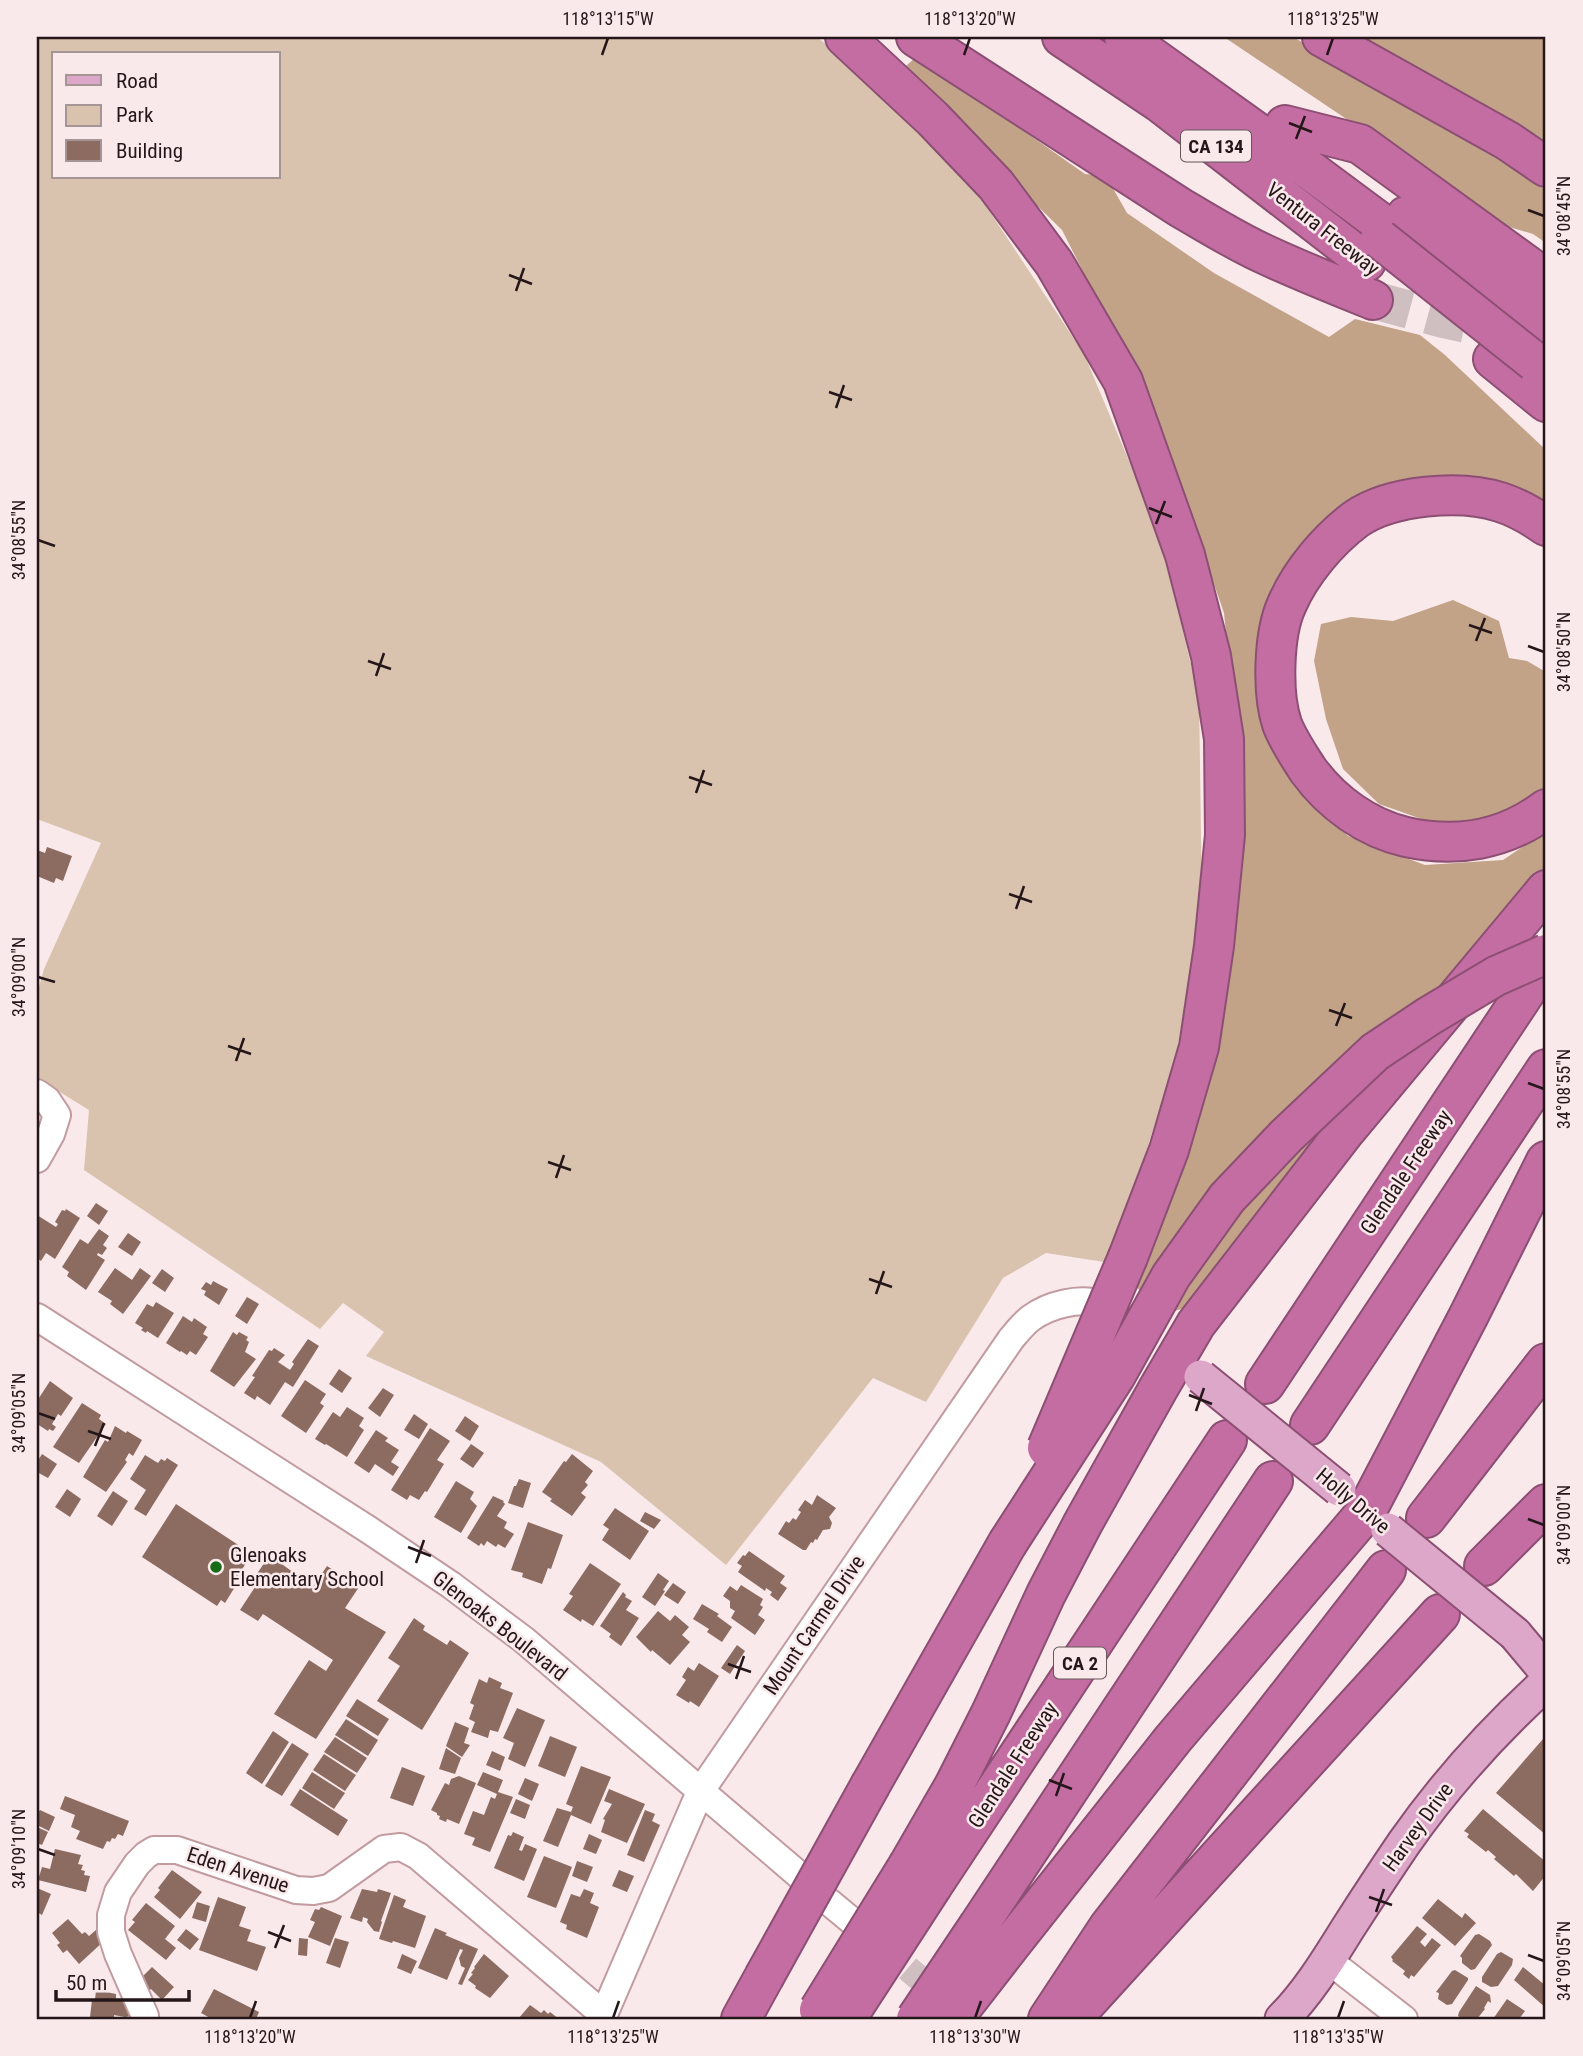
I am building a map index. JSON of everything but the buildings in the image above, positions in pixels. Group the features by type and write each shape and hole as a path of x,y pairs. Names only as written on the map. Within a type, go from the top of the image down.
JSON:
{"highway":[{"path":"845,37 933,119 996,185 1054,263 1123,381 1185,555 1211,656 1224,739 1225,835 1214,946 1199,1048 1169,1150 1128,1257 1007,1544"},
{"path":"916,37 1219,230 1261,252 1373,300"},
{"name":"Ventura Freeway","path":"1062,37 1373,251 1493,359 1546,402"},
{"path":"1096,37 1224,125 1373,251 1543,363"},
{"path":"1124,37 1394,233 1543,363"},
{"name":"CA 134","path":"1158,37 1285,125 1546,323"},
{"path":"1322,37 1508,141 1546,167"},
{"path":"1285,125 1360,144 1546,279"},
{"path":"1546,526 1498,501 1453,494 1415,498 1388,505 1359,518 1331,540 1305,573 1286,605 1275,664 1283,724 1298,756 1335,800 1362,820 1392,834 1427,842 1462,842 1520,827 1546,809"},
{"path":"826,2016 921,1875 954,1786 1046,1594 1083,1523 1196,1324 1346,1130 1546,890"},
{"path":"741,2019 1007,1544 1116,1375 1171,1276 1227,1198 1286,1136 1375,1052 1496,976 1546,954"},
{"name":"Glendale Freeway","path":"1265,1384 1546,961"},
{"path":"1310,1425 1546,1069"},
{"path":"953,2019 1172,1739 1364,1510 1474,1305 1546,1161"},
{"path":"1426,1518 1546,1363"},
{"name":"Glendale Freeway","path":"921,1875 1227,1440"},
{"name":"CA 2","path":"916,2019 1273,1481"},
{"path":"1484,1566 1546,1504"},
{"path":"1067,2009 1108,1928 1386,1570"},
{"path":"1067,2009 1440,1614"}],"main road":[{"name":"Holly Drive","path":"1177,1357 1515,1634 1546,1671"},
{"name":"Harvey Drive","path":"1289,2015 1433,1802 1492,1734 1546,1683"}],"street":[{"path":"37,1093 47,1100 57,1115 51,1134 37,1160"},
{"name":"Mount Carmel Drive","path":"603,2017 701,1792 1011,1339 1029,1319 1048,1309 1088,1300 1118,1312"},
{"name":"Glenoaks Boulevard","path":"37,1317 451,1585 524,1640 799,1875"},
{"name":"Eden Avenue","path":"145,2016 115,1945 111,1932 111,1915 118,1892 146,1855 155,1850 177,1850 296,1890 313,1891 334,1885 384,1849 401,1847 418,1856 603,2017"},
{"path":"830,1902 858,1926"},
{"path":"1328,1960 1404,2019"}],"green space":[{"path":"37,37 817,37 878,88 980,197 1084,354 1158,530 1199,697 1202,904 1176,1057 1111,1263 1046,1253 1003,1278 926,1402 873,1378 726,1565 601,1462 366,1356 384,1332 343,1303 320,1329 84,1170 89,1110 37,1078 37,994 44,969 101,843 37,819"}],"shaded area":[{"path":"1224,37 1293,37 1495,150 1546,191 1546,243 1533,234 1506,226"},
{"path":"1346,37 1546,37 1546,156"},
{"path":"917,56 1085,174 1106,176 1127,213 1214,273 1329,337 1355,319 1420,335 1546,450 1546,519 1396,492 1299,565 1289,772 1348,836 1425,865 1503,860 1546,831 1546,871 1193,1306 1174,1311 1132,1285 1238,752 1224,613 1150,404 1062,230 999,168 905,67"},
{"path":"1453,600 1499,621 1509,658 1527,661 1546,672 1546,788 1520,805 1477,823 1430,822 1379,804 1343,769 1326,719 1314,661 1321,624 1351,617 1393,621"}],"tunnel":[{"path":"1373,300 1504,332"},
{"path":"878,1943 947,2002"}],"place":[{"name":"Glenoaks Elementary School","path":"216,1567"}]}
